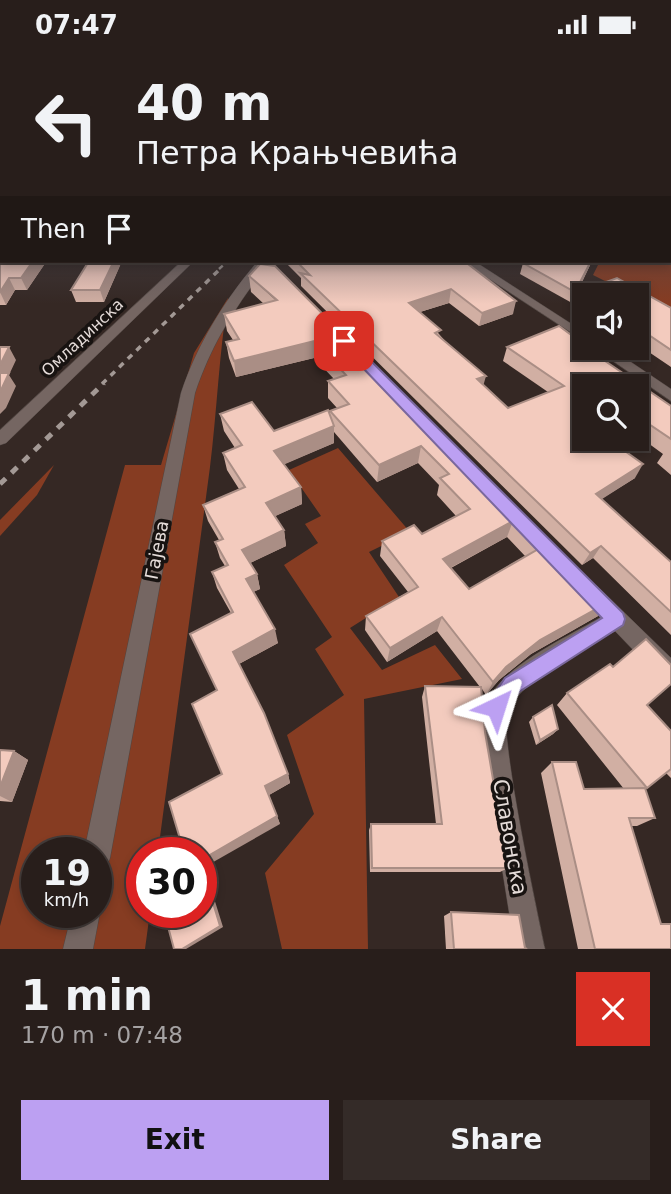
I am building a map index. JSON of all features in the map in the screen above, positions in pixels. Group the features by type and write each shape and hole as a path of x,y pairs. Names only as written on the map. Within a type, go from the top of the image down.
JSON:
{"street":[{"name":"Омладинска","path":"0,439 186,263"},
{"path":"474,263 572,329"},
{"name":"Гајева","path":"100,837 188,393 207,338 220,317 267,265"},
{"path":"618,360 671,396"},
{"path":"577,580 671,673"},
{"name":"Славонска","path":"530,949 492,732 496,707 512,685 616,619"},
{"path":"78,949 83,928"}],"shaded area":[{"path":"599,263 671,263 671,314 649,303 649,283 609,283 593,275"},
{"path":"228,298 210,467 160,837 126,837 126,928 148,928 145,949 0,949 0,926 21,849 21,928 112,928 112,837 24,837 125,465 161,465 194,353"},
{"path":"338,448 410,532 369,552 399,597 350,628 382,670 435,645 462,679 364,699 368,949 282,949 265,873 314,814 287,735 344,695 315,649 332,637 284,565 318,543 305,524 321,516 289,470"},
{"path":"54,465 37,495 0,536 0,520"}],"building":[{"path":"0,263 32,263 21,278 9,278 0,292"},
{"path":"88,263 113,263 100,290 71,290"},
{"path":"298,263 467,263 516,301 482,313 451,289 409,303 441,330 435,333 486,376 477,379 508,408 564,386 507,347 559,326 572,336 572,360 604,360 624,374 572,374 572,451 625,451 643,464 596,494 671,562 671,612 601,546 590,553 300,273 310,275"},
{"path":"523,263 590,263 580,283 572,283 572,290"},
{"path":"260,264 275,266 609,602 540,640 506,667 493,682 442,617 390,648 366,616 418,587 382,541 414,525 422,534 470,509 440,478 449,474 421,446 379,465 330,411 349,404 328,381 346,375 314,341 234,361 226,342 239,339 224,314 277,300 249,276","holes":["513,521 540,548 469,589 443,559"]},
{"path":"617,278 626,283 603,283"},
{"path":"649,296 671,308 671,350 649,335"},
{"path":"0,347 9,347 0,365"},
{"path":"0,373 9,373 0,392"},
{"path":"649,391 671,406 671,439 649,424"},
{"path":"252,402 274,431 328,410 334,426 274,451 301,487 266,503 284,530 242,550 257,574 246,579 275,629 233,652 264,713 288,774 265,786 277,816 217,851 217,837 180,837 169,802 222,774 192,704 217,690 190,634 233,612 212,572 228,565 215,542 223,539 203,505 245,487 223,453 242,445 220,414"},
{"path":"646,639 671,665 671,684 647,705 671,731 671,769 647,788 567,693 610,664 613,667"},
{"path":"425,686 481,687 485,732 508,868 372,868 371,824 442,824"},
{"path":"552,705 558,729 540,740 533,717"},
{"path":"0,750 14,751 0,787"},
{"path":"552,762 576,762 584,789 645,788 655,818 629,818 661,924 671,924 671,949 595,949"},
{"path":"451,912 519,915 527,949 454,949"},
{"path":"168,928 217,928 182,949 174,949"}],"railway":[{"path":"219,269 226,263"},
{"path":"102,384 221,268"},
{"path":"0,484 104,383"}],"route":[{"path":"344,341 616,619 512,685 502,695 496,707"}]}
